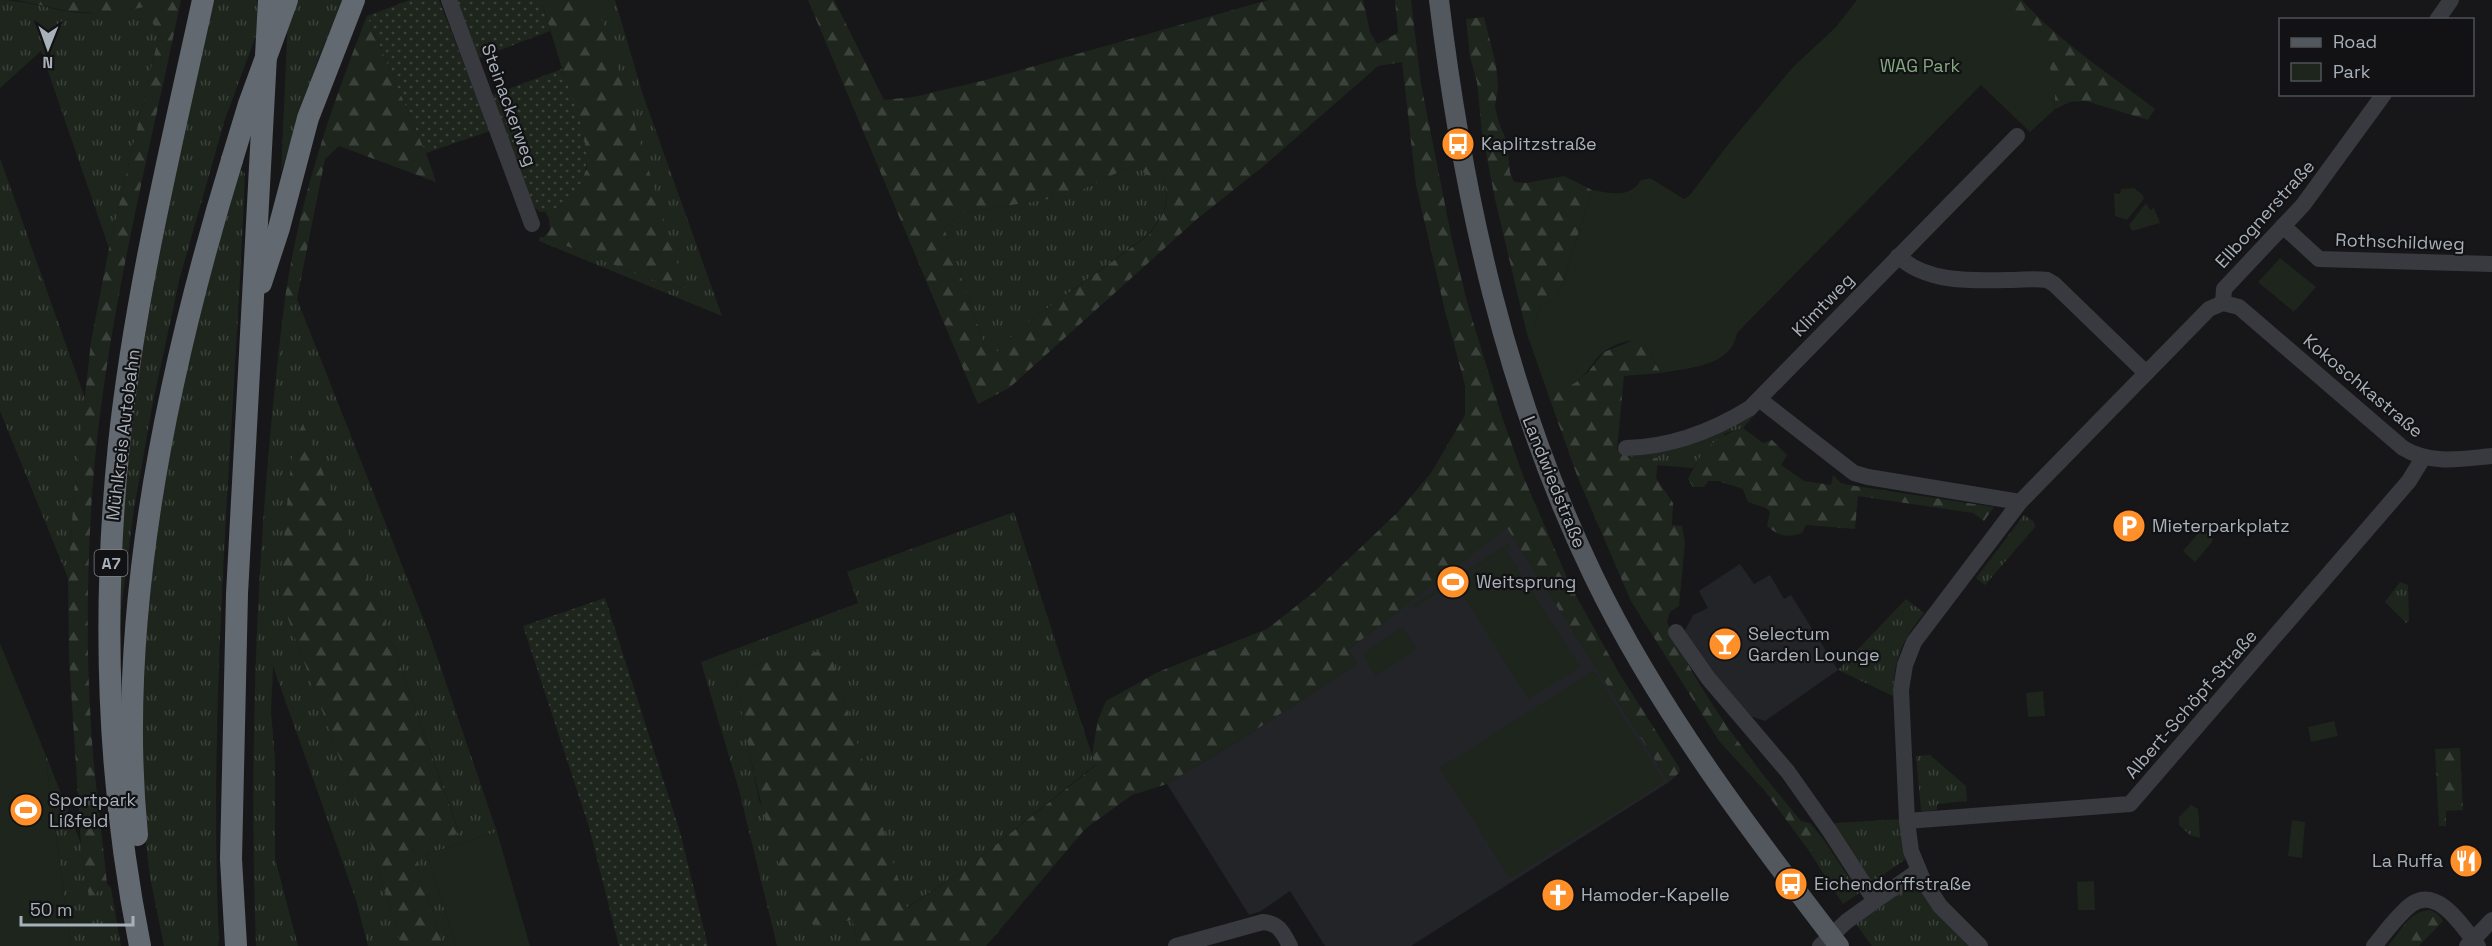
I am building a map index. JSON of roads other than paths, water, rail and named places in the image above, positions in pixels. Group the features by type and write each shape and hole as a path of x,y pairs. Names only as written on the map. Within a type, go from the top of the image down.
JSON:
{"highway":[{"name":"Mühlkreis Autobahn","path":"140,946 122,834 110,697 109,615 113,518 129,366 143,284 203,0"},
{"path":"236,946 231,859 231,761 237,594 254,304 255,224 269,0"},
{"path":"152,946 136,832 132,762 134,644 154,486 178,362 212,227 249,104 287,0"},
{"path":"254,304 279,228 308,118 354,0"}],"main road":[{"name":"Landwiedstraße","path":"1439,0 1458,144 1486,270 1521,400 1556,492 1593,577 1663,699 1830,943"}],"street":[{"name":"Steinackerweg","path":"449,0 532,224"},
{"path":"2438,18 2451,0"},
{"name":"Ellbognerstraße","path":"2223,303 2224,289 2283,226 2328,173 2383,96"},
{"name":"Klimtweg","path":"1626,448 1662,445 1700,435 1734,418 1759,399 2017,136"},
{"name":"Rothschildweg","path":"2283,226 2319,259 2492,264"},
{"path":"1898,256 1907,265 1944,277 1972,281 2047,280 2054,284 2146,373"},
{"path":"1980,946 1940,906 1918,871 1911,851 1907,821 1901,690 1909,652 1914,642 2020,502 2209,309 2223,303"},
{"name":"Kokoschkastraße","path":"2223,303 2239,307 2403,448 2422,458 2438,460 2492,456"},
{"path":"1759,399 1854,473 2020,502"},
{"name":"Albert-Schöpf-Straße","path":"1907,821 2130,804 2409,481 2422,458"},
{"path":"1676,632 1708,678 1788,772 1875,901 1918,871"},
{"name":"Landwiedstraße","path":"1830,943 1875,901"},
{"path":"2374,946 2411,905 2427,901 2443,906 2472,944 2492,920"},
{"path":"1176,946 1251,924 1271,922 1279,927 1290,946"}],"place":[{"name":"Kaplitzstraße","path":"1458,144"},
{"name":"Mieterparkplatz","path":"2129,526"},
{"name":"Weitsprung","path":"1453,582"},
{"name":"Selectum Garden Lounge","path":"1725,644"},
{"name":"Sportpark Lißfeld","path":"26,810"},
{"name":"La Ruffa","path":"2466,861"},
{"name":"Eichendorffstraße","path":"1791,884"},
{"name":"Hamoder-Kapelle","path":"1558,895"}],"park label":[{"name":"WAG Park","path":"1920,66"}]}
